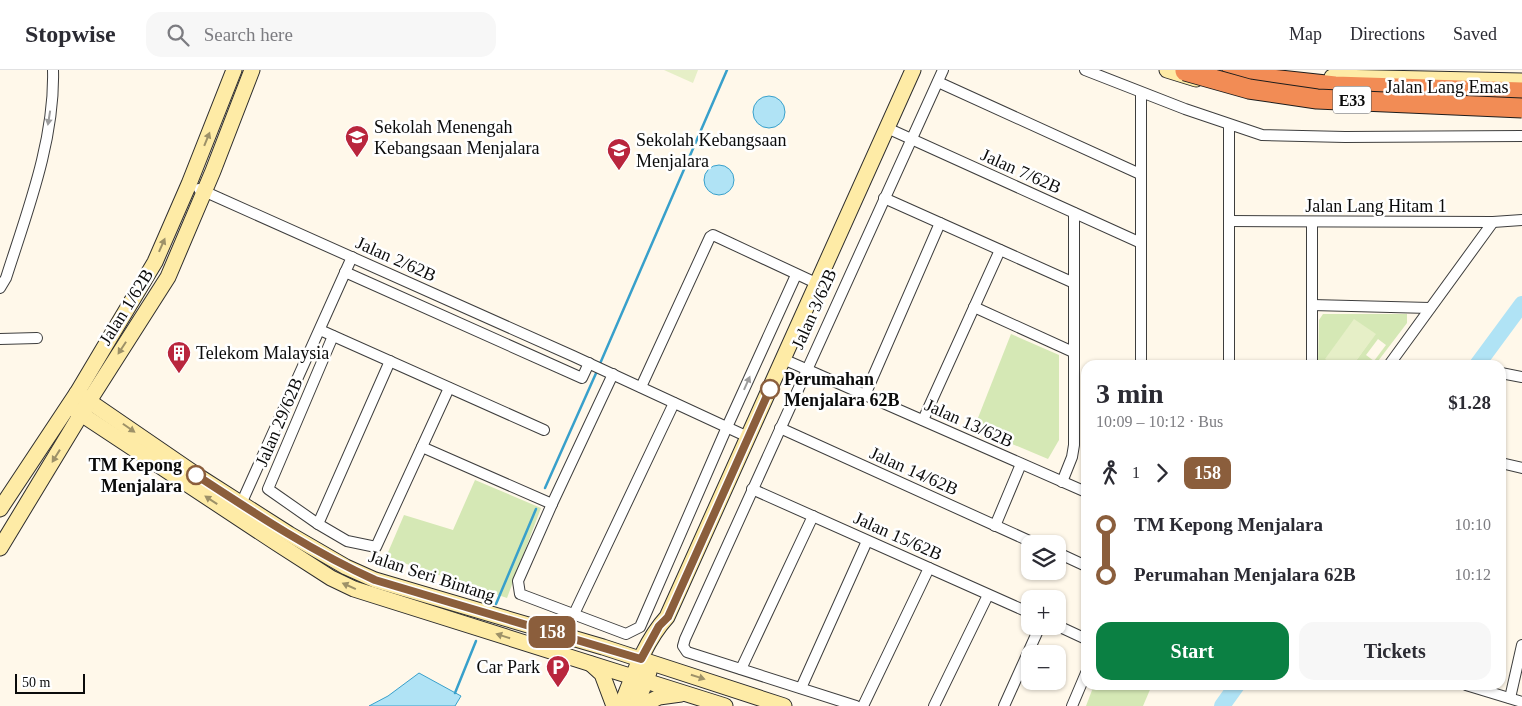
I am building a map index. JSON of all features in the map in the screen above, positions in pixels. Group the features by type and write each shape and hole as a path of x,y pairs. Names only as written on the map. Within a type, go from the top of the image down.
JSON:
{"highway":[{"name":"E33","path":"1178,70 1249,89 1317,99 1522,107"},
{"name":"E33","path":"1232,70 1271,79 1335,86 1522,92"}],"street":[{"path":"0,288 6,278 38,176 52,102 53,70"},
{"name":"Jalan 1/62B","path":"0,548 81,415 83,397 154,262 189,184 234,70"},
{"name":"Jalan 1/62B","path":"0,509 69,406 83,397 168,277 205,192 252,70"},
{"name":"Jalan 3/62B","path":"640,678 646,660 667,628 668,617 913,70"},
{"name":"Jalan 3/62B","path":"741,668 687,652 683,646 685,639 943,70"},
{"path":"1085,70 1141,93 1262,135 1346,137 1522,136"},
{"name":"Jalan Lang Emas","path":"1259,70 1284,74 1321,76 1522,81"},
{"path":"938,82 1140,174"},
{"path":"1141,93 1141,360"},
{"path":"1229,125 1229,360"},
{"name":"Jalan 7/62B","path":"887,128 1141,243"},
{"name":"Jalan 2/62B","path":"189,184 589,363 748,437"},
{"path":"884,198 1074,283"},
{"path":"1062,482 1072,457 1074,445 1074,212"},
{"name":"Jalan Lang Hitam 1","path":"1229,221 1493,222 1522,220"},
{"path":"1312,222 1312,360"},
{"path":"1392,360 1493,222"},
{"path":"865,395 940,223"},
{"path":"641,387 710,237 716,236 816,283"},
{"path":"923,420 1000,250"},
{"name":"Jalan 29/62B","path":"241,504 352,257"},
{"path":"345,272 582,378 589,363"},
{"name":"Jalan 3/62B","path":"574,614 626,634 640,627 796,275"},
{"path":"1312,304 1430,308"},
{"path":"974,307 1073,352"},
{"path":"320,330 544,430"},
{"name":"Jalan 29/62B","path":"333,336 268,489 318,524 347,541 376,547 422,447"},
{"path":"0,339 37,338"},
{"name":"Jalan 13/62B","path":"783,358 1081,490"},
{"path":"318,524 390,361"},
{"path":"613,374 518,581 520,594 574,614 674,402"},
{"path":"1506,374 1522,377"},
{"path":"449,388 422,447 552,504"},
{"name":"Jalan Seri Bintang","path":"83,397 241,504 336,561 375,580 646,660 784,706"},
{"name":"Jalan Seri Bintang","path":"69,406 331,578 354,588 726,706"},
{"name":"Jalan 14/62B","path":"780,428 1021,537"},
{"path":"995,526 1021,464"},
{"path":"1506,465 1522,468"},
{"name":"Jalan 15/62B","path":"752,489 1021,609"},
{"path":"813,516 741,668 856,706"},
{"path":"801,688 868,541"},
{"path":"1066,557 1081,564"},
{"path":"863,706 929,568"},
{"path":"934,706 988,595"},
{"path":"1066,630 1081,637"},
{"path":"1004,706 1036,635"},
{"path":"1510,698 1522,645"},
{"path":"591,664 602,674 614,706"},
{"path":"620,706 640,678"},
{"path":"636,706 640,678"},
{"path":"1072,706 1081,685"},
{"path":"1483,690 1522,702"},
{"path":"641,706 659,697 690,694"}],"green space":[{"path":"664,70 698,70 693,83"},
{"path":"1323,314 1407,314 1407,323 1379,360 1375,360 1386,345 1378,339 1366,355 1373,360 1357,360 1375,334 1326,359 1327,360 1318,360 1319,320"},
{"path":"1354,319 1376,334 1357,360 1325,359"},
{"path":"1011,334 1059,355 1059,440 1048,459 974,428"},
{"path":"475,480 541,508 507,598 386,557 404,515 453,530"},
{"path":"1092,690 1150,690 1143,706 1086,706"}],"water":[{"path":"769,96 780,101 785,112 780,123 769,128 758,123 753,112 758,101"},
{"path":"719,165 730,169 734,180 730,191 719,195 708,191 704,180 708,169"},
{"path":"419,673 461,696 455,706 369,706 388,696"}],"waterway":[{"path":"599,366 727,70"},
{"path":"1481,360 1522,304"},
{"path":"545,488 597,371"},
{"path":"496,604 536,509"},
{"path":"455,693 476,641"},
{"path":"1222,706 1233,690"}],"bus line":[{"name":"158","path":"196,475 289,534 346,567 375,580 641,659 659,626 668,617 770,389"}],"place":[{"name":"Sekolah Menengah Kebangsaan Menjalara","path":"357,158"},
{"name":"Sekolah Kebangsaan Menjalara","path":"619,171"},
{"name":"Telekom Malaysia","path":"179,374"},
{"name":"Perumahan Menjalara 62B","path":"770,389"},
{"name":"TM Kepong Menjalara","path":"196,475"},
{"name":"Car Park","path":"558,688"}]}
